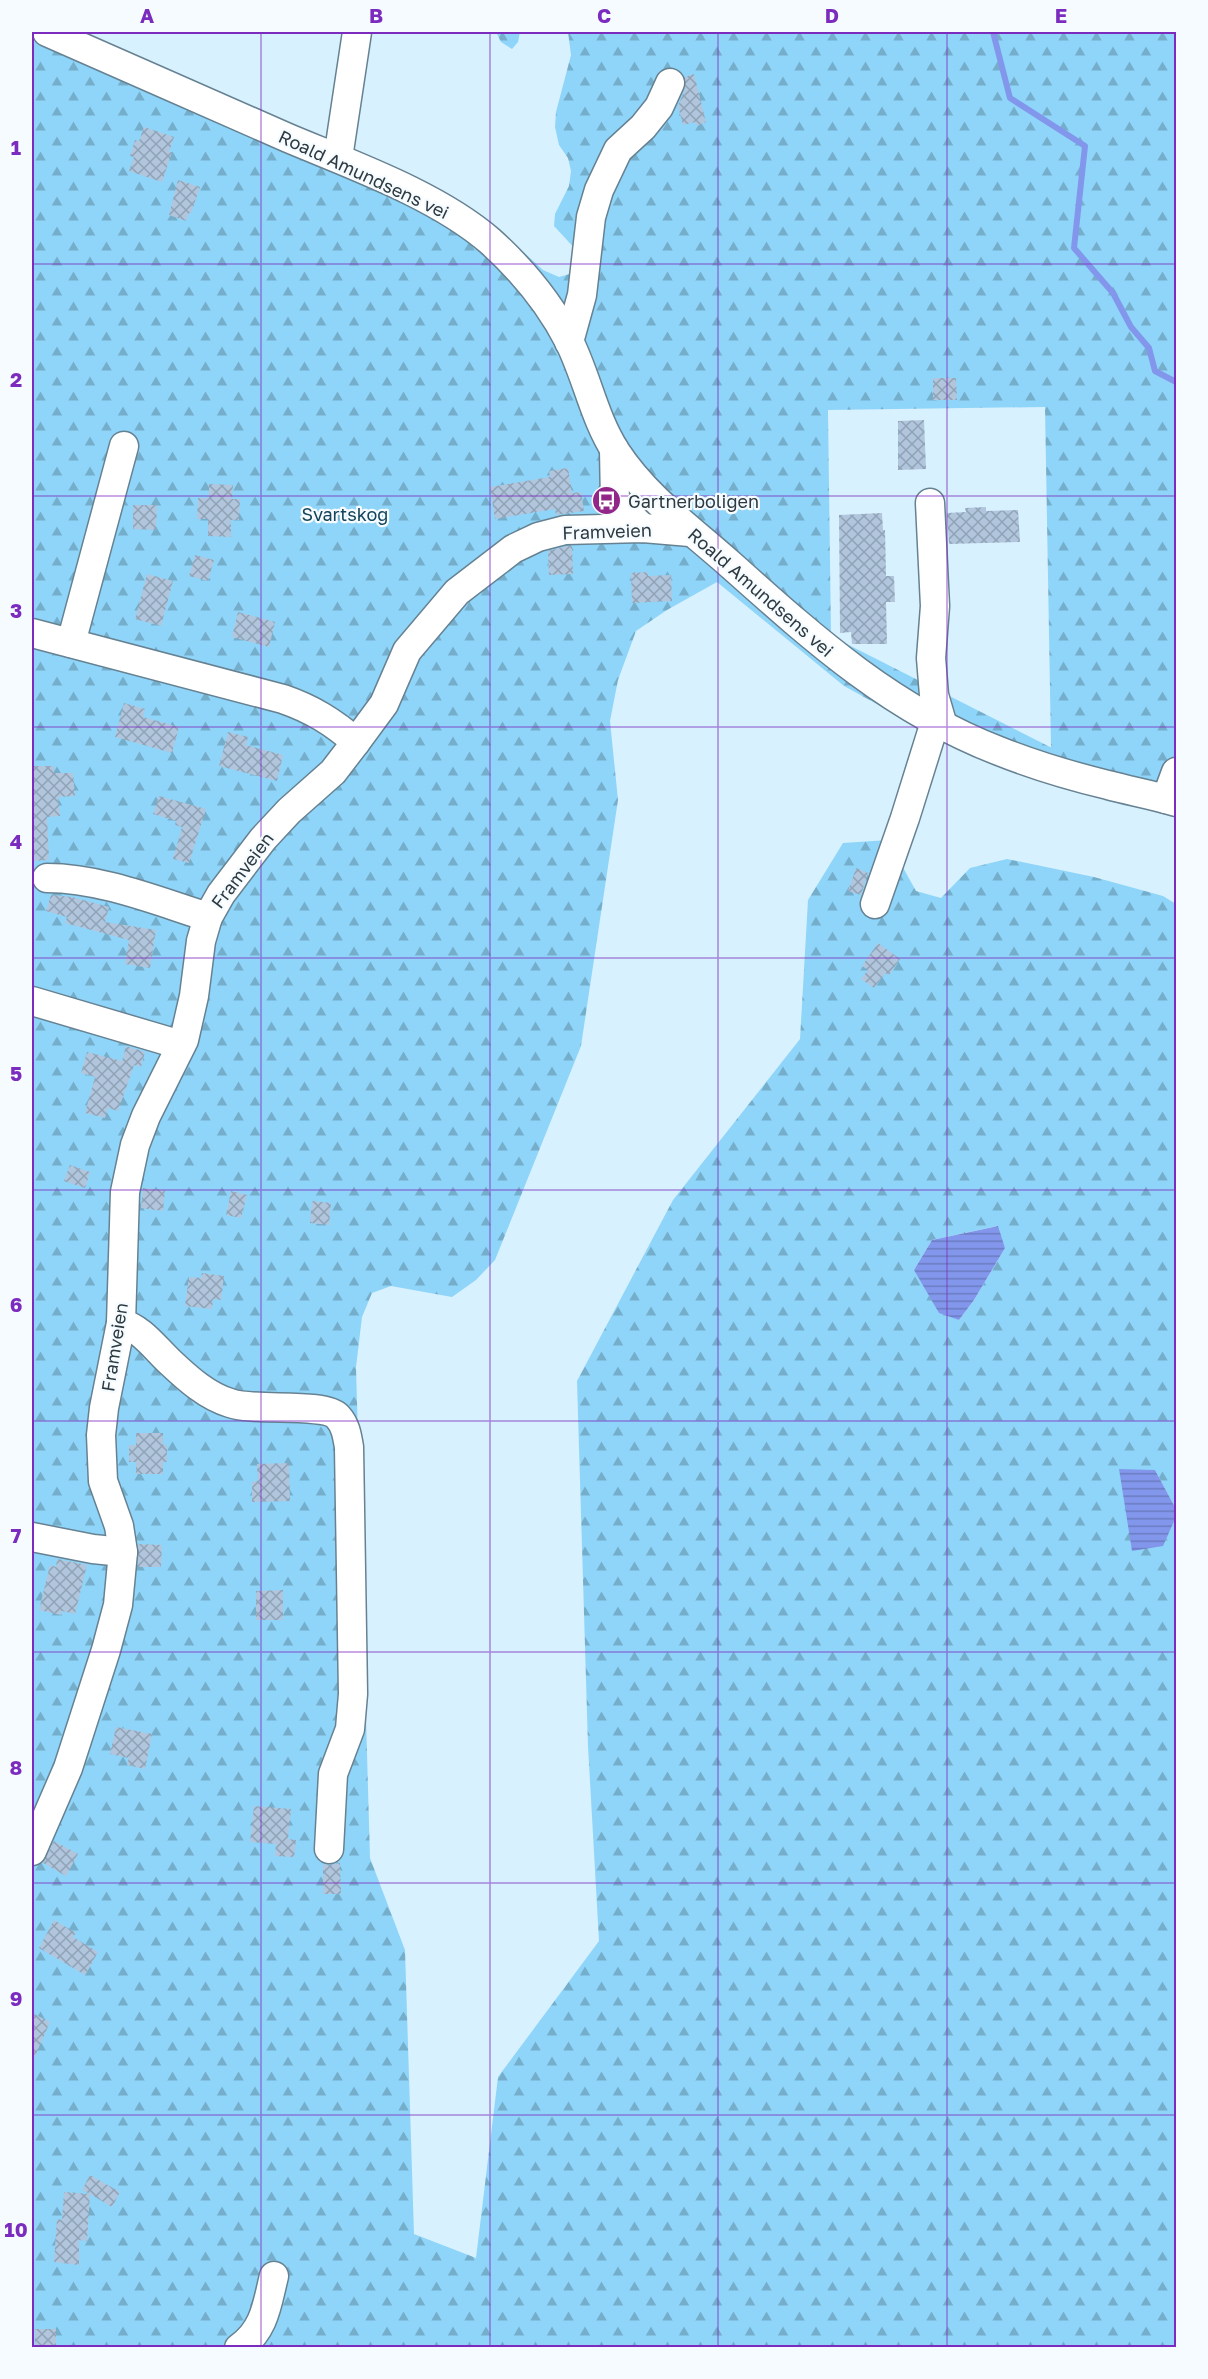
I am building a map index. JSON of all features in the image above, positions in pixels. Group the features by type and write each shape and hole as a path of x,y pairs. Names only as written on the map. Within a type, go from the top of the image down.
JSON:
{"street":[{"name":"Roald Amundsens vei","path":"47,32 338,158 422,198 462,221 489,241 534,289 569,342 597,415 614,449 638,479 690,532 728,562 807,634 881,689 939,724 1010,755 1107,785 1171,801"},
{"path":"338,158 357,32"},
{"path":"569,342 582,295 591,217 599,190 618,150 643,127 659,107 670,83"},
{"path":"71,643 124,446"},
{"path":"614,449 615,502 643,528"},
{"path":"875,904 939,724 931,657 934,606 930,503"},
{"name":"Framveien","path":"32,1851 68,1768 118,1605 123,1552 119,1526 103,1481 101,1463 104,1408 121,1323 125,1192 135,1145 146,1116 181,1045 194,996 201,941 208,917 221,894 262,839 333,772 356,742 384,704 407,651 457,592 513,549 538,537 565,530 643,528 690,532"},
{"path":"32,633 308,707 330,720 356,742"},
{"path":"881,689 910,679 931,657"},
{"path":"1171,801 1176,772"},
{"path":"47,878 65,878 108,887 208,917"},
{"path":"32,1002 181,1045"},
{"path":"121,1323 131,1325 170,1363 215,1398 236,1405 325,1410 339,1418 345,1429 349,1447 353,1694 350,1730 333,1774 329,1849"},
{"path":"32,1537 93,1549 123,1552"},
{"path":"239,2348 251,2339 261,2326 274,2276"}],"green space":[{"name":"Svartskog","path":"32,32 71,32 429,190 504,234 543,270 559,277 573,273 578,252 554,226 555,214 569,186 571,171 568,158 559,145 555,127 556,112 571,55 568,32 1176,32 1176,812 963,742 942,742 901,864 916,891 941,898 970,868 1007,859 1094,877 1163,896 1176,904 1176,1509 1155,1470 1162,1546 1176,1517 1176,2347 32,2348","holes":["1045,407 1051,747 831,636 828,410","717,582 844,686 924,730 888,840 843,843 808,900 800,1039 673,1200 577,1381 588,1746 599,1941 498,2077 476,2258 414,2234 405,1950 370,1858 356,1367 362,1317 372,1293 391,1286 452,1297 476,1280 495,1260 581,1046 618,800 610,721 618,680 636,631 667,610","997,1226 1005,1248 974,1300 959,1320 914,1270 932,1240"]},
{"path":"496,32 520,32 518,42 512,49 501,42"}],"water":[{"path":"998,1226 1005,1248 974,1300 959,1320 939,1313 914,1270 932,1240"},
{"path":"1119,1469 1155,1470 1176,1509 1176,1517 1163,1546 1132,1551"}],"building":[{"path":"694,74 706,122 697,126 695,122 683,125 678,106 685,89 685,77"},
{"path":"144,127 174,137 169,152 172,152 162,182 129,171 134,157 130,156 135,140 139,141"},
{"path":"178,180 200,187 186,221 169,215"},
{"path":"933,378 956,378 957,400 933,400"},
{"path":"924,420 926,469 898,470 898,421"},
{"path":"568,468 572,493 581,492 584,511 556,515 555,509 495,519 490,487 550,477 549,471"},
{"path":"209,484 233,485 232,499 240,499 239,520 231,520 231,537 208,536 208,519 197,519 198,498 209,498"},
{"path":"133,505 157,505 156,530 133,529"},
{"path":"986,507 986,511 1018,510 1020,542 949,544 947,513 966,512 965,508"},
{"path":"882,513 883,530 885,530 886,576 894,576 895,602 886,602 887,644 852,644 851,632 840,633 839,515"},
{"path":"572,546 573,574 549,575 548,551"},
{"path":"195,555 214,560 208,581 189,576"},
{"path":"648,572 648,576 671,575 672,601 632,603 631,573"},
{"path":"147,574 173,581 161,626 135,619"},
{"path":"238,612 275,622 269,647 232,637"},
{"path":"124,703 145,709 143,717 179,727 172,753 115,737"},
{"path":"228,732 248,737 246,745 283,755 277,781 219,766"},
{"path":"32,766 54,766 54,773 73,773 75,796 58,797 60,816 47,817 49,860 32,861"},
{"path":"159,796 206,809 189,863 173,859 182,827 175,825 176,821 153,814"},
{"path":"856,868 868,873 861,895 848,891"},
{"path":"51,895 72,897 109,907 105,922 156,930 150,968 125,964 129,940 65,923 67,917 46,911"},
{"path":"878,943 900,959 889,975 885,973 874,988 861,979 868,970 862,966"},
{"path":"126,1046 145,1052 141,1067 134,1065 118,1111 108,1108 105,1118 85,1113 95,1077 81,1073 87,1052 122,1061"},
{"path":"70,1165 90,1172 85,1188 64,1181"},
{"path":"143,1188 165,1190 163,1211 141,1208"},
{"path":"231,1191 247,1195 241,1218 226,1215"},
{"path":"312,1201 331,1203 329,1225 310,1223"},
{"path":"202,1273 224,1276 221,1300 213,1299 212,1309 185,1306 189,1277 201,1278"},
{"path":"136,1433 163,1433 163,1445 167,1445 167,1462 163,1462 163,1474 136,1474 136,1462 129,1462 129,1445 136,1445"},
{"path":"289,1463 290,1501 252,1502 252,1482 258,1481 257,1464"},
{"path":"138,1544 162,1545 161,1567 138,1567"},
{"path":"57,1559 87,1565 75,1614 62,1611 61,1615 39,1610 50,1565 56,1567"},
{"path":"283,1590 283,1620 256,1620 256,1591"},
{"path":"116,1727 152,1734 145,1769 127,1765 129,1758 110,1754"},
{"path":"254,1806 291,1809 288,1839 296,1840 294,1857 275,1856 276,1844 250,1842"},
{"path":"54,1841 78,1854 66,1876 43,1863"},
{"path":"340,1863 341,1894 323,1894 323,1864"},
{"path":"54,1920 76,1933 73,1937 98,1952 85,1975 39,1948"},
{"path":"32,2013 50,2022 32,2063"},
{"path":"90,2175 120,2192 112,2207 82,2190"},
{"path":"64,2192 90,2194 87,2241 79,2240 79,2265 54,2262 57,2219 62,2220"},
{"path":"35,2329 56,2329 56,2348 35,2348"}],"waterway":[{"path":"993,32 1010,98 1085,146 1074,248 1113,293 1131,327 1149,348 1155,371 1176,382"}],"place":[{"name":"Gartnerboligen","path":"607,501"}]}
